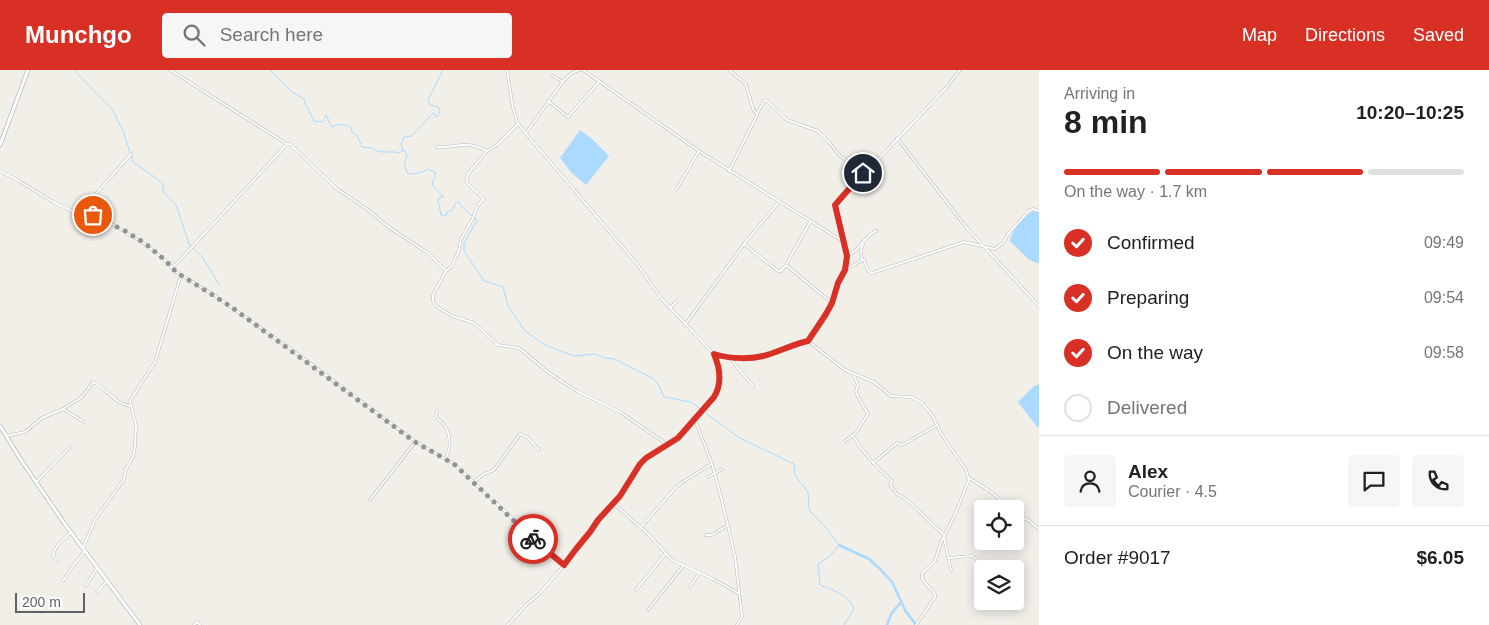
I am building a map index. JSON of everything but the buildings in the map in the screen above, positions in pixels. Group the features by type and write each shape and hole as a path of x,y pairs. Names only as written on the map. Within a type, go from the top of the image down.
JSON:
{"street":[{"path":"0,145 28,70"},
{"path":"170,70 287,144 290,144 336,188 390,228 428,252 446,271"},
{"path":"507,70 513,108 518,124 637,264 661,298 714,354 719,377 718,391 701,413 683,433 640,464 614,504 598,520 564,565 539,594 508,625"},
{"path":"526,133 563,82 572,73 579,70"},
{"path":"583,70 729,171 844,243"},
{"path":"729,70 746,84 753,109 757,114"},
{"path":"714,354 742,358 761,357 808,341 832,303 838,283 845,270 847,256 835,205 863,173 946,88 960,70"},
{"path":"552,75 563,82"},
{"path":"548,101 568,117 599,82"},
{"path":"729,171 757,114 766,100 787,120 818,131 839,155 863,173"},
{"path":"518,124 495,147 487,152 465,180 484,199 478,204 461,240 452,266 446,271 433,295 433,301 436,306 452,316 474,322 498,345 519,348 548,373 577,391 620,412 668,445"},
{"path":"897,138 966,227 1039,306"},
{"path":"171,266 176,264 287,144"},
{"path":"437,147 468,144 479,147 487,152"},
{"path":"676,190 699,151"},
{"path":"84,214 94,195 131,154"},
{"path":"0,171 53,202 74,212 102,218 146,244 181,275 214,295 287,346 415,442 446,458 564,565"},
{"path":"685,325 744,244 778,202"},
{"path":"865,240 862,249 862,260 864,260 868,271 872,273 964,242 995,249 1000,246 1008,234 1030,210 1039,211"},
{"path":"744,244 778,271 781,271 810,222"},
{"path":"847,256 858,250 874,231"},
{"path":"845,270 862,260"},
{"path":"786,264 832,303"},
{"path":"63,581 84,550 95,520 124,480 126,469 133,457 136,424 130,401 155,362 181,275"},
{"path":"670,308 677,301"},
{"path":"808,341 845,370 869,380 891,396 918,399 929,410 942,435 966,470 969,478 967,488 935,561 922,573 922,579 935,594 935,597 916,625"},
{"path":"729,356 753,386"},
{"path":"844,441 853,436 868,414 857,395 858,382 854,375"},
{"path":"6,436 25,432 42,418 63,409 82,396 93,382 125,406 130,406"},
{"path":"63,409 84,422"},
{"path":"437,411 437,418 448,430 449,434 450,448 446,458"},
{"path":"695,419 712,464 735,556 742,617 737,625"},
{"path":"874,463 897,443 902,444 938,425"},
{"path":"0,426 71,532 140,625"},
{"path":"474,482 484,474 494,470 520,434 526,437 539,450"},
{"path":"853,436 863,452 892,481 890,484 897,494 906,499 945,537 951,570"},
{"path":"370,500 415,442"},
{"path":"36,482 70,447"},
{"path":"641,527 677,486 712,464"},
{"path":"708,477 722,469"},
{"path":"969,478 1000,500"},
{"path":"614,504 641,527 672,560 739,593"},
{"path":"1024,519 1039,529"},
{"path":"706,535 712,535 728,525"},
{"path":"57,560 53,554 57,546 71,532"},
{"path":"636,590 666,553"},
{"path":"949,558 972,556 977,560"},
{"path":"648,610 683,566"},
{"path":"86,586 97,568"},
{"path":"690,587 699,573"},
{"path":"97,592 107,581"},
{"path":"194,625 197,622 200,625"}],"water":[{"path":"580,130 609,156 586,185 571,172 560,158"},
{"path":"1034,211 1039,213 1039,263 1028,259 1010,241 1019,223"},
{"path":"1039,384 1038,428 1018,402 1033,387"}],"waterway":[{"path":"74,70 112,109 124,133 133,162 163,183 163,191 176,205 189,244 203,258 220,286"},
{"path":"270,70 292,92 304,99 314,121 323,122 326,115 332,127 342,124 348,126 357,135 362,147 382,152 399,153 404,150 407,155 405,165 408,174 419,173 429,169 436,173 432,185 444,197 440,197 438,200 441,215 446,216 447,212 453,210 458,201 477,220 464,243 464,251 484,281 503,287 508,306 525,331 545,345 574,356 595,354 615,359 654,379 664,397 691,402 738,437 794,464 795,475 808,492 809,510 839,545 829,557 818,564 820,585 835,591 852,604 854,609 844,625"},
{"path":"403,150 401,144 404,137 412,136 432,114 434,113 436,117 438,116 440,111 438,107 430,105 428,100 443,70"},
{"path":"839,545 869,559 880,569 892,582 905,610 916,625"},
{"path":"887,625 891,614 901,602"}],"way so far":[{"path":"93,215 102,218 146,244 176,272 214,295 295,352 415,442 446,458 533,539"}],"route":[{"path":"533,539 564,565 598,520 614,504 640,464 646,458 678,438 714,397 718,391 720,381 714,354 742,358 761,357 808,341 832,303 838,283 845,270 847,256 835,205 863,173"}]}
